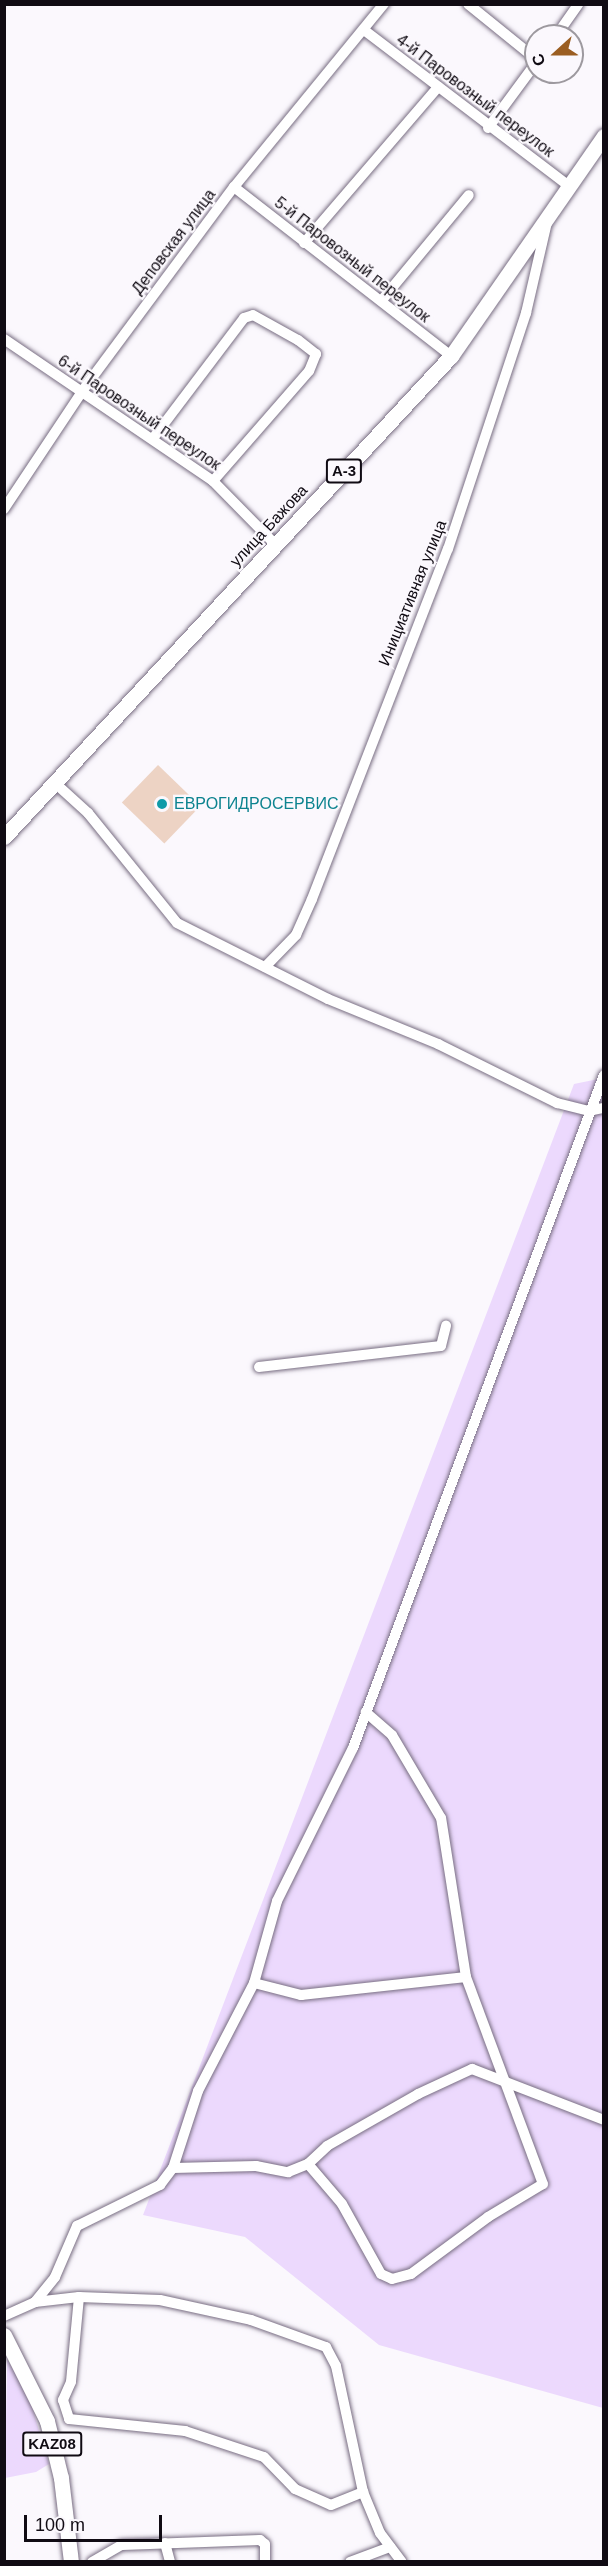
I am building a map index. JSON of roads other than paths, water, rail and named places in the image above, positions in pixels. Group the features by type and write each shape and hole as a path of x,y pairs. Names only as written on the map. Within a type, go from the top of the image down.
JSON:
{"highway":[{"name":"улица Бажова","path":"4,837 451,356 603,136"},
{"name":"KAZ08","path":"4,2335 47,2421 61,2478 71,2562"}],"street":[{"name":"Деповская улица","path":"4,509 83,390 234,187 384,4"},
{"path":"468,4 524,51"},
{"path":"564,24 578,4"},
{"name":"4-й Паровозный переулок","path":"364,30 488,128 569,186"},
{"path":"488,128 524,78"},
{"path":"304,243 438,87"},
{"name":"5-й Паровозный переулок","path":"234,187 451,356"},
{"path":"382,300 469,195"},
{"name":"Инициативная улица","path":"266,967 296,935 312,899 448,549 526,313 549,213"},
{"path":"154,437 244,318 253,315 298,340 316,354 309,371 213,481"},
{"name":"6-й Паровозный переулок","path":"4,339 154,437 213,481 276,545"},
{"path":"55,783 88,813 177,923 557,1103 588,1111 603,1108"},
{"path":"35,2302 55,2277 77,2226 160,2185 173,2168 198,2091 254,1983 277,1901 354,1748 588,1111 603,1076"},
{"path":"259,1367 441,1346 446,1326"},
{"path":"308,2164 342,2204 381,2274 392,2279 411,2274 488,2217 543,2184 508,2080 466,1977 441,1818 392,1735 366,1712"},
{"path":"254,1983 301,1995 466,1977"},
{"path":"173,2168 255,2166 288,2172 308,2164 327,2146 472,2069 508,2080 603,2120"},
{"path":"79,2296 71,2382 63,2400 69,2420 163,2428 219,2442 264,2457 294,2490 331,2505 363,2492"},
{"path":"4,2316 35,2302 79,2296 160,2300 251,2320 326,2347 336,2366 363,2492 390,2547 402,2562"},
{"path":"92,2562 122,2546 260,2540 265,2544 265,2562"},
{"path":"165,2543 170,2562"},
{"path":"350,2562 390,2547"}],"place":[{"name":"ЕВРОГИДРОСЕРВИС","path":"162,804"}]}
